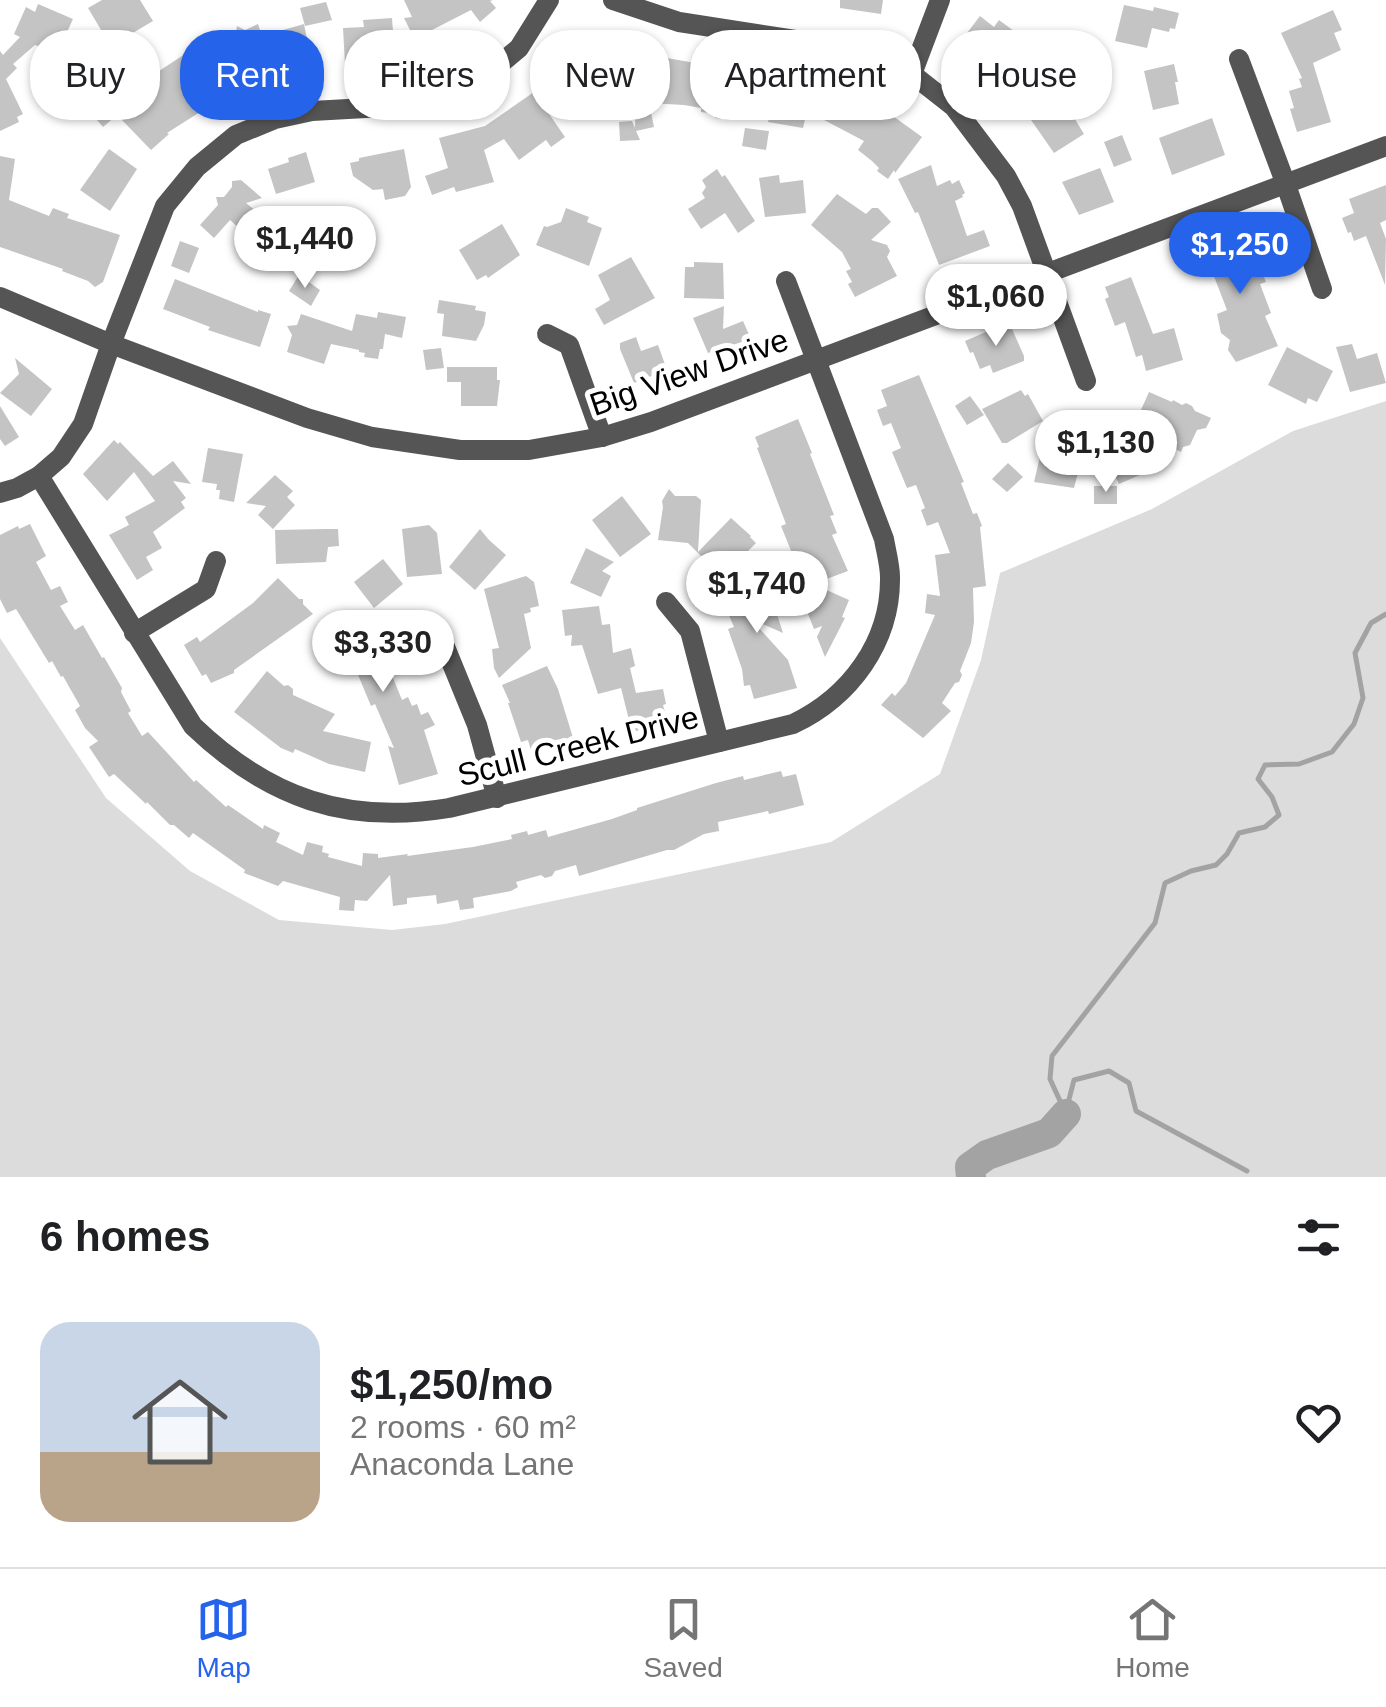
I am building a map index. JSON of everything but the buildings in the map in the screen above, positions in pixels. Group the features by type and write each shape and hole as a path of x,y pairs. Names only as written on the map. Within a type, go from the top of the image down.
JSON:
{"street":[{"path":"0,493 39,476 60,457 83,424 165,206 197,166 236,136 275,119 312,112 420,104 452,95 487,75 519,48 548,0"},
{"path":"613,0 679,22 731,30"},
{"path":"921,50 940,0"},
{"path":"1239,59 1322,289"},
{"path":"921,81 954,107 1006,176 1022,206 1086,381"},
{"name":"Big View Drive","path":"0,297 307,418 372,437 460,450 530,450 602,437 651,422 1386,146"},
{"name":"Scull Creek Drive","path":"39,476 194,726 242,768 318,804 392,814 438,810 793,724 817,712 860,672 888,608 891,574 884,539 786,281"},
{"path":"547,334 569,345 602,437"},
{"path":"134,632 206,589 216,561"},
{"path":"666,602 690,631 719,742"},
{"path":"439,632 477,725 497,798"}],"shaded area":[{"path":"1386,401 1386,1177 0,1177 0,638 106,798 190,871 279,920 392,930 445,924 831,842 940,774 981,660 1000,573 1152,509 1293,431"}],"waterway":[{"path":"1066,1114 1050,1079 1052,1056 1155,923 1165,883 1216,865 1239,833 1265,827 1279,815 1272,797 1258,779 1265,765 1299,764 1332,752 1354,724 1363,698 1355,653 1371,623 1386,614"},
{"path":"1066,1111 1074,1080 1109,1071 1129,1083 1136,1111 1247,1171"},
{"path":"971,1177 970,1167 987,1155 1049,1133 1066,1114"}]}
